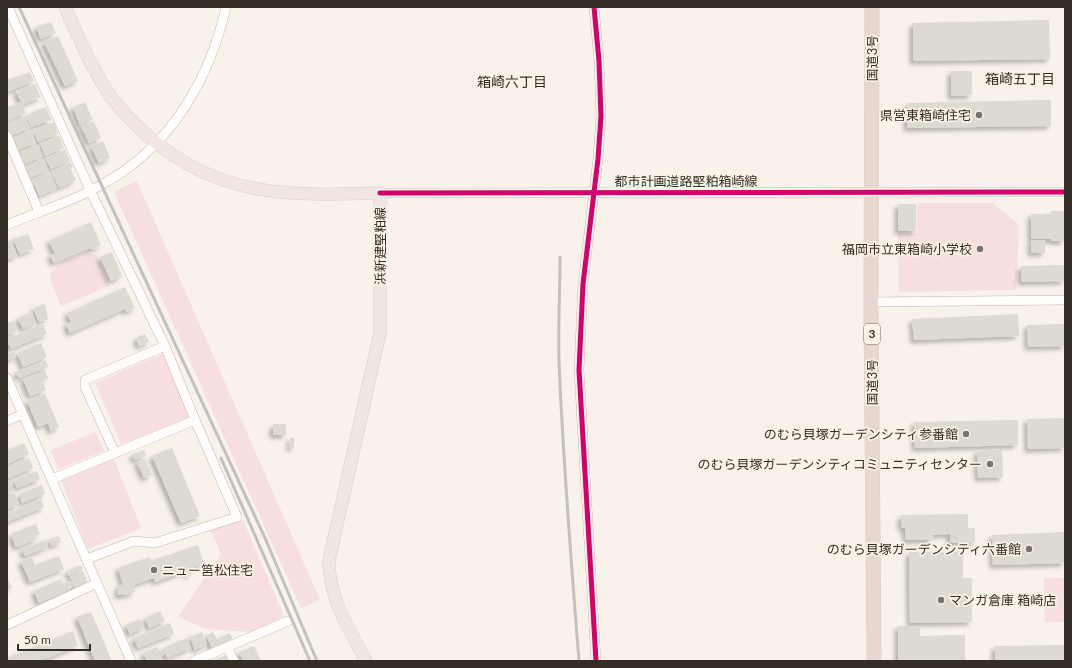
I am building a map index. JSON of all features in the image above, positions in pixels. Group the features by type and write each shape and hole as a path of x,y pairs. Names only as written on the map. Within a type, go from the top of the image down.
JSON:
{"highway":[{"name":"国道3号","path":"872,7 871,302 874,661"}],"main road":[{"name":"浜新建堅粕線","path":"65,7 90,63 104,87 120,108 156,143 190,167 208,175 249,188 295,195 380,193 380,333 329,560 330,582 335,601 366,661"}],"street":[{"path":"8,7 90,190 165,346 237,517 155,543 134,541 87,559"},
{"path":"7,225 90,190 121,173 156,143 176,120 193,95 208,65 219,36 226,7"},
{"path":"594,7 601,97 598,159 583,284 579,370 596,661"},
{"path":"7,136 39,212"},
{"name":"都市計画道路堅粕箱崎線","path":"380,193 1065,192"},
{"path":"871,302 1065,300"},
{"path":"115,453 85,387 85,380 165,346"},
{"path":"7,378 131,661"},
{"path":"7,421 23,414"},
{"path":"52,479 195,420"},
{"path":"7,625 97,583"},
{"path":"194,661 288,621"},
{"path":"227,647 234,661"}],"shaded area":[{"path":"137,181 320,600 301,608 114,192"},
{"path":"917,203 993,203 1019,225 1016,290 899,292 898,233 917,233"},
{"path":"84,253 96,255 109,286 61,306 51,282 50,275 58,264"},
{"path":"164,353 191,417 121,444 95,383"},
{"path":"96,432 104,451 58,469 51,450"},
{"path":"114,459 141,528 88,549 61,480"},
{"path":"243,520 284,616 251,632 207,629 178,617 221,554 210,529"},
{"path":"1044,578 1065,578 1065,622 1045,622"}],"building":[{"path":"1049,20 1050,59 913,61 913,23"},
{"path":"51,22 56,33 41,39 36,27"},
{"path":"58,36 78,81 65,86 44,42"},
{"path":"951,71 972,71 972,95 951,96"},
{"path":"30,72 34,81 7,92 7,80"},
{"path":"35,84 41,97 22,105 26,113 8,121 7,107 21,102 16,91"},
{"name":"県営東箱崎住宅","path":"1051,100 1051,126 907,128 907,103"},
{"path":"85,102 93,120 80,125 73,107"},
{"path":"46,107 51,120 31,127 26,115"},
{"path":"25,116 30,128 10,136 7,123"},
{"path":"94,121 101,138 89,143 81,126"},
{"path":"54,122 58,134 38,142 33,130"},
{"path":"32,131 36,143 17,150 13,139"},
{"path":"59,136 64,148 45,156 40,143"},
{"path":"103,141 110,158 99,163 91,146"},
{"path":"38,145 43,156 23,165 18,153"},
{"path":"65,149 70,161 51,169 45,158"},
{"path":"44,159 49,171 29,178 25,166"},
{"path":"70,162 73,167 70,168 76,180 59,188 51,171"},
{"path":"50,172 57,188 39,196 35,185 32,186 29,180"},
{"path":"898,204 916,204 916,231 898,231"},
{"path":"1051,211 1065,211 1065,241 1031,239 1031,214 1051,214"},
{"path":"91,222 101,245 92,250 90,248 54,263 50,255 55,254 49,241"},
{"path":"28,234 34,249 20,254 13,239"},
{"path":"11,240 17,256 7,260 7,242"},
{"path":"1031,240 1045,240 1045,253 1031,253"},
{"path":"112,252 122,276 111,281 100,257"},
{"path":"1065,265 1065,281 1021,282 1021,266"},
{"path":"125,287 135,308 126,312 125,309 70,333 66,324 71,322 67,313"},
{"path":"45,304 48,319 39,322 33,308"},
{"path":"32,312 36,323 23,329 18,318"},
{"path":"1018,314 1019,336 914,340 912,319"},
{"path":"13,321 17,331 7,335 7,323"},
{"path":"43,324 47,334 11,349 9,344 7,345 7,339"},
{"path":"1065,324 1065,346 1028,347 1027,325"},
{"path":"145,334 149,342 139,346 136,338"},
{"path":"41,343 47,357 23,367 17,353"},
{"path":"14,351 16,357 9,360 7,354"},
{"path":"46,360 48,367 19,378 16,372"},
{"path":"45,370 48,378 42,381 46,390 30,396 23,379"},
{"path":"45,394 59,427 51,431 48,423 38,427 27,401"},
{"path":"1065,418 1065,448 1028,449 1027,419"},
{"name":"のむら貝塚ガーデンシティ参番館","path":"1018,420 1018,445 915,448 914,422"},
{"path":"273,424 286,424 286,435 273,435"},
{"path":"290,438 294,438 294,448 290,448"},
{"path":"24,443 29,454 7,464 7,450"},
{"path":"172,448 200,516 181,523 152,456"},
{"name":"のむら貝塚ガーデンシティコミュニティセンター","path":"1002,449 1003,477 978,478 977,451"},
{"path":"144,450 146,456 135,460 132,454"},
{"path":"29,458 33,468 7,479 7,467"},
{"path":"145,459 152,475 144,478 137,462"},
{"path":"37,471 40,479 17,488 14,480"},
{"path":"10,480 14,491 7,494 7,481"},
{"path":"42,485 45,494 22,503 19,494"},
{"path":"14,493 19,504 7,509 7,496"},
{"path":"41,499 44,507 7,522 7,513"},
{"path":"968,514 968,528 975,528 975,543 950,543 950,534 933,535 933,540 906,540 905,528 901,528 901,515"},
{"path":"36,524 40,534 35,536 37,539 16,547 11,534"},
{"name":"のむら貝塚ガーデンシティ六番館","path":"1065,532 1065,563 993,565 992,535"},
{"path":"59,536 61,542 51,546 49,539"},
{"path":"45,540 48,547 25,556 22,549"},
{"name":"ニュー筥松住宅","path":"198,545 204,564 190,569 191,575 188,576 186,571 155,582 154,578 133,585 135,592 125,595 117,595 119,586 123,584 118,568 150,557 151,561"},
{"name":"マンガ倉庫 箱崎店","path":"909,552 963,552 963,578 972,578 972,622 910,623"},
{"path":"59,556 64,569 30,582 21,561 32,557 35,565"},
{"path":"81,565 83,570 69,576 67,571"},
{"path":"83,571 88,583 75,588 70,577"},
{"path":"7,577 12,588 7,590"},
{"path":"61,579 66,591 39,603 34,591"},
{"path":"71,581 73,587 67,590 64,583"},
{"path":"160,611 165,621 149,628 145,618"},
{"path":"91,612 112,661 95,661 77,617"},
{"path":"140,619 144,628 130,634 126,625"},
{"path":"170,623 174,634 138,648 134,638"},
{"path":"898,626 920,626 920,636 965,635 965,661 898,661"},
{"path":"73,631 78,646 39,661 10,661 9,657"},
{"path":"202,632 207,644 195,650 190,637"},
{"path":"213,632 217,639 230,633 233,640 212,648 206,635"},
{"path":"187,638 191,648 167,658 166,654 161,656 163,661 147,661 143,653 157,647 158,651 164,649 163,648"},
{"path":"1065,645 1065,661 995,661 995,646"},
{"path":"254,646 261,661 243,661 239,652"},
{"path":"226,655 228,661 216,661 216,660"}],"railway":[{"path":"19,7 265,538 317,661"},
{"path":"560,257 559,348 561,398 579,661"},
{"path":"221,458 310,661"}],"cycle path":[{"path":"594,7 599,61 601,116 598,159 583,284 579,370 596,661"},
{"path":"380,193 1065,192"}],"place":[{"name":"県営東箱崎住宅","path":"979,115"},
{"name":"福岡市立東箱崎小学校","path":"980,249"},
{"name":"のむら貝塚ガーデンシティ参番館","path":"966,434"},
{"name":"のむら貝塚ガーデンシティコミュニティセンター","path":"990,464"},
{"name":"のむら貝塚ガーデンシティ六番館","path":"1029,549"},
{"name":"ニュー筥松住宅","path":"154,570"},
{"name":"マンガ倉庫 箱崎店","path":"941,600"}],"district":[{"name":"箱崎五丁目","path":"1020,79"},
{"name":"箱崎六丁目","path":"512,82"}]}
